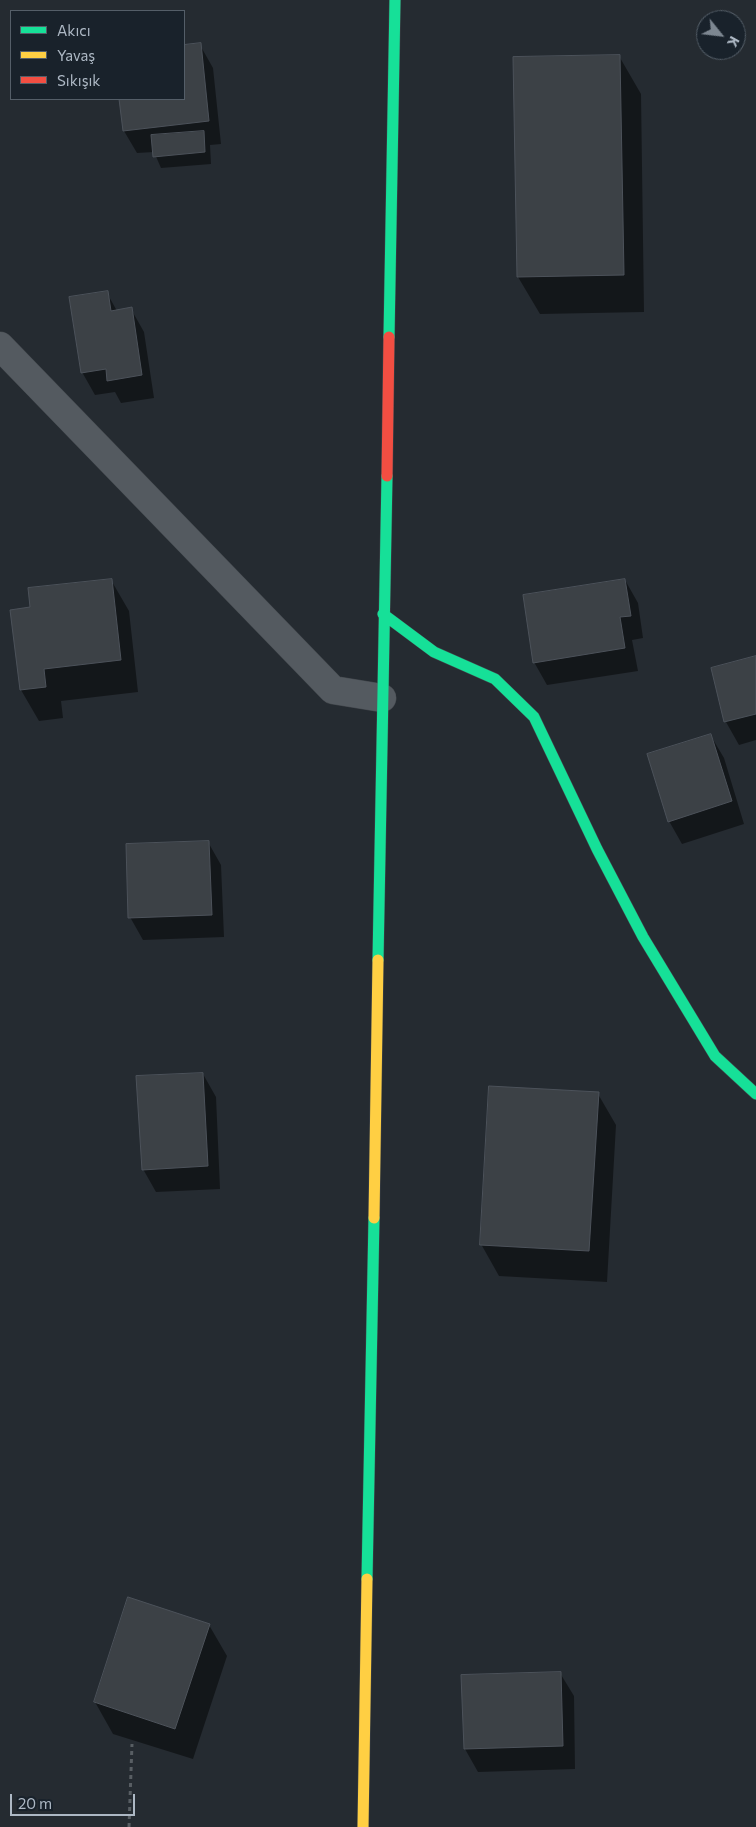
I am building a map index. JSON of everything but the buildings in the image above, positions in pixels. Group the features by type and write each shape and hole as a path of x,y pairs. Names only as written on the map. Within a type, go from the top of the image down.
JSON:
{"street":[{"path":"364,1827 383,614 395,0"},
{"path":"0,346 333,690 382,698"},
{"path":"383,614 434,652 495,679 534,717 597,849 643,937 715,1056 756,1094"}],"path":[{"path":"129,1827 132,1744"}],"traffic: fast":[{"path":"389,337 395,0"},
{"path":"378,960 387,476"},
{"path":"383,614 434,652 495,679 534,717 597,849 643,937 715,1056 756,1094"},
{"path":"367,1579 374,1218"}],"traffic: slow":[{"path":"374,1218 378,960"},
{"path":"363,1827 367,1579"}],"traffic: jam":[{"path":"387,476 389,337"}]}
